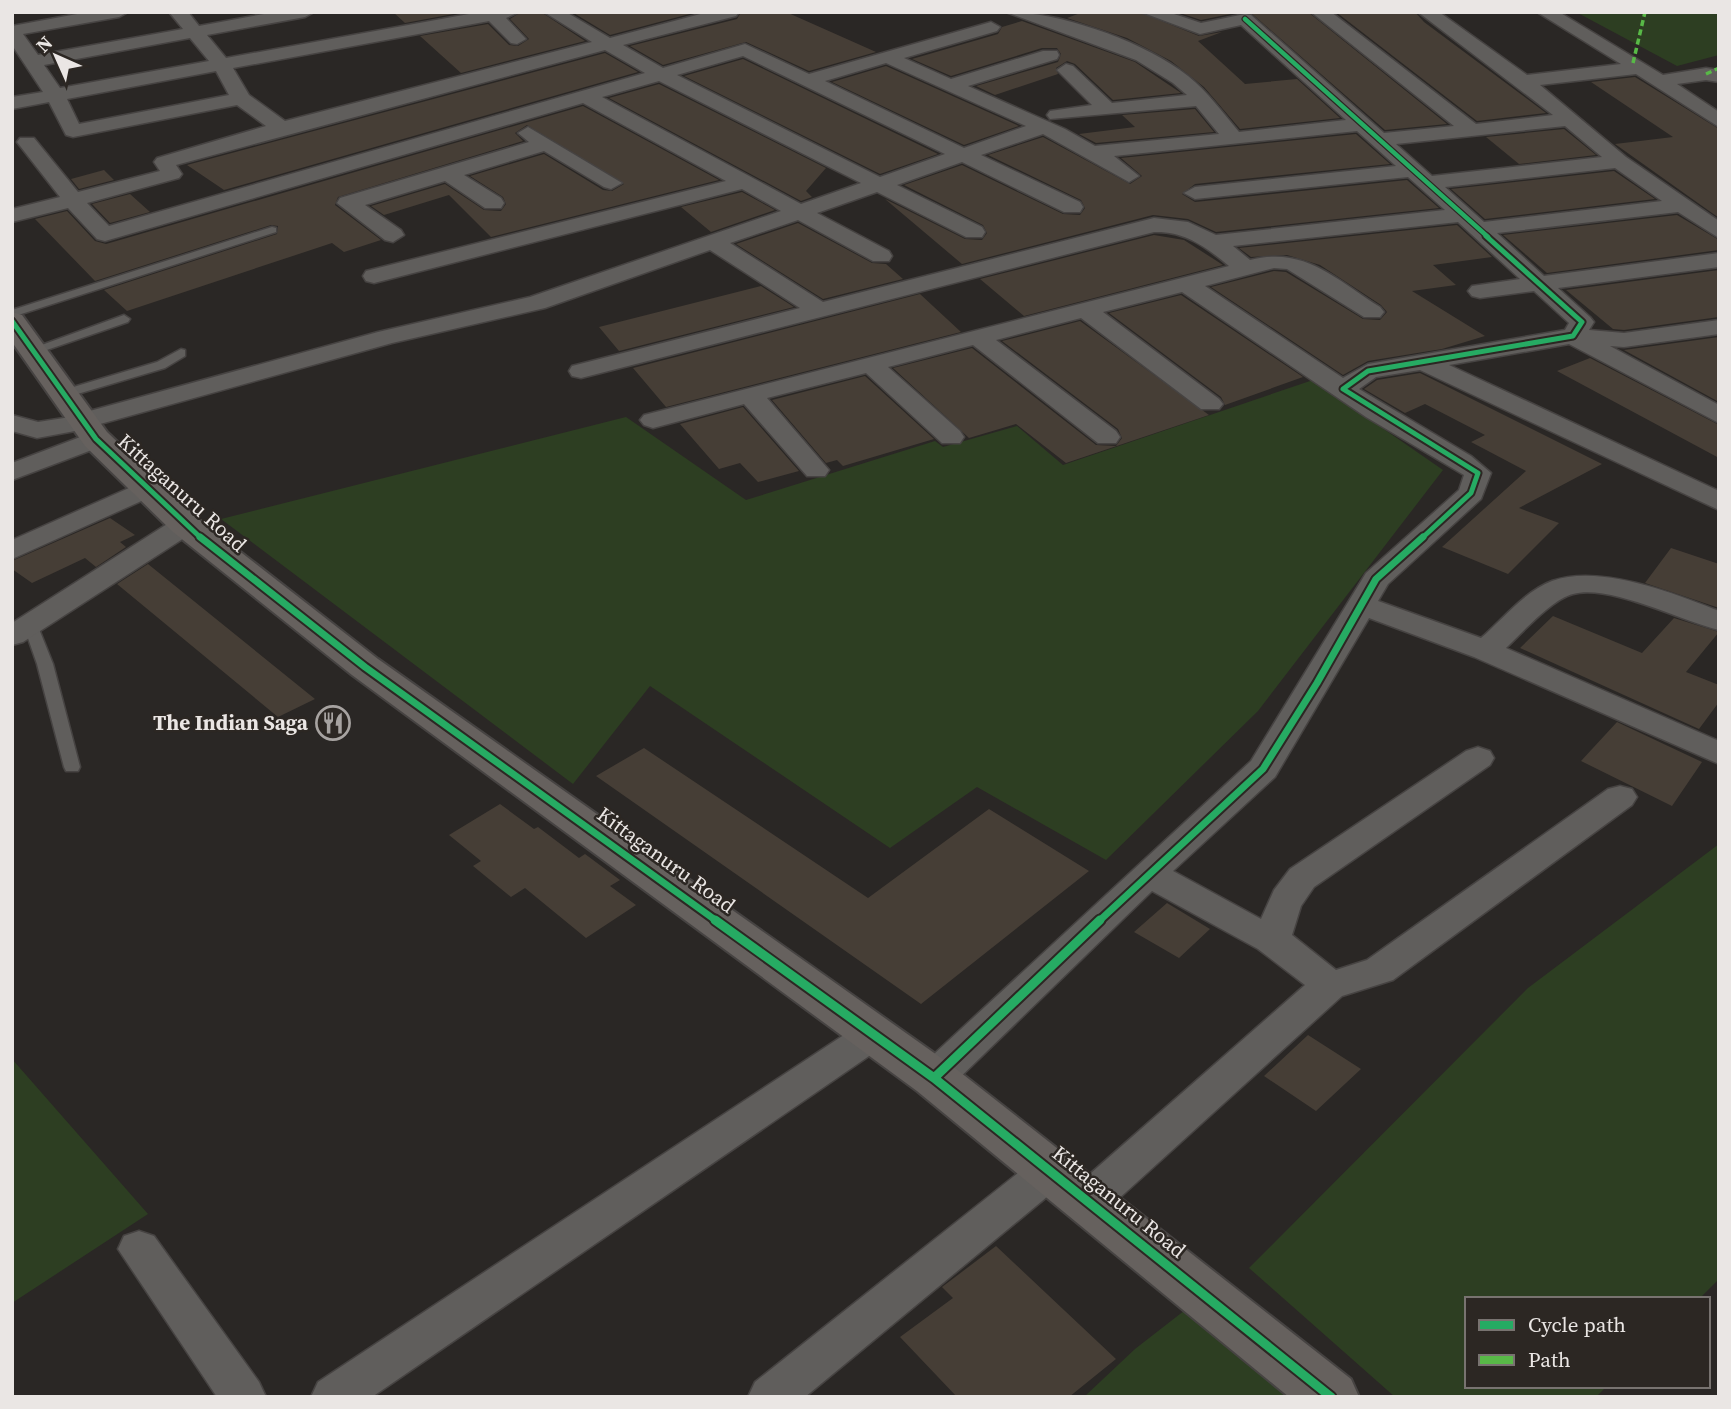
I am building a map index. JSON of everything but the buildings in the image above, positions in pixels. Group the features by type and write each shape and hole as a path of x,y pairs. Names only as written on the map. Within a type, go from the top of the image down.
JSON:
{"street":[{"path":"119,12 12,31 55,95 73,131 241,99"},
{"path":"178,12 222,65 241,99 282,128"},
{"path":"32,62 305,12"},
{"path":"385,12 406,32"},
{"path":"553,12 660,74 974,232"},
{"path":"658,12 684,24"},
{"path":"12,216 172,174 164,162 282,128 730,12"},
{"path":"1015,12 1146,58 1182,80 1234,139"},
{"path":"1150,12 1200,29 1246,15 1380,140 1582,321 1573,336"},
{"path":"1321,12 1472,130"},
{"path":"1427,12 1522,81 1619,161 1719,231"},
{"path":"1546,12 1640,68 1719,121"},
{"path":"12,103 502,14 517,39"},
{"path":"808,80 991,27"},
{"path":"27,142 73,200 105,234 744,50 1072,206"},
{"path":"950,85 1050,55"},
{"path":"887,57 950,85 1050,121 1129,176"},
{"path":"1522,81 1640,68"},
{"path":"1066,70 1108,110"},
{"path":"1660,81 1706,74 1719,76"},
{"path":"584,95 881,256"},
{"path":"12,423 37,430 387,337 537,303 963,155 1050,121 1108,110 1199,100"},
{"path":"503,118 611,183"},
{"path":"1380,140 1566,120"},
{"path":"1095,152 1363,124"},
{"path":"393,235 348,203 546,144"},
{"path":"1195,194 1619,161"},
{"path":"447,173 493,203"},
{"path":"374,276 746,182"},
{"path":"1213,242 1682,205"},
{"path":"581,371 1154,225 1182,225 1213,242 1246,268"},
{"path":"713,243 819,310"},
{"path":"1480,291 1719,260"},
{"path":"653,420 1274,261 1293,264 1372,312"},
{"path":"934,1078 1149,873 1263,769 1376,579 1471,493 1478,473 1458,458 1362,404 1185,283"},
{"path":"1084,309 1210,404"},
{"path":"1343,389 1368,371 1573,336 1624,340 1719,327"},
{"name":"Kittaganuru Road","path":"23,335 81,418 185,525 365,667 875,1033 1089,1200 1331,1397"},
{"path":"1573,336 1714,409"},
{"path":"977,337 1107,437"},
{"path":"1424,362 1719,502"},
{"path":"870,364 951,437"},
{"path":"750,395 816,470"},
{"path":"12,472 81,418"},
{"path":"12,551 147,488"},
{"path":"21,630 185,525"},
{"path":"1485,650 1562,587 1583,586 1641,594 1719,621"},
{"path":"1361,605 1485,650 1719,754"},
{"path":"1273,938 1290,891 1302,878 1478,758"},
{"path":"1089,1200 1329,986 1380,970 1620,797"},
{"path":"1149,873 1204,906 1273,938 1307,963 1329,986"},
{"path":"334,1397 875,1033"},
{"path":"771,1397 1051,1170"},
{"path":"139,1248 243,1397"}],"lane":[{"path":"12,314 40,302 272,230"},
{"path":"23,335 124,319"},
{"path":"81,418 181,353"},
{"path":"21,630 45,664 72,767"}],"green space":[{"path":"1576,12 1719,12 1719,55 1677,66"},
{"path":"1313,380 1443,470 1258,711 1106,860 977,787 890,848 650,686 573,784 221,519 626,417 746,500 935,441 943,447 1017,426 1063,465"},
{"path":"1719,844 1719,1279 1701,1297 1465,1297 1465,1388 1605,1388 1596,1397 1395,1397 1249,1268 1528,988"},
{"path":"12,1059 148,1214 12,1303"},
{"path":"1189,1307 1286,1397 1084,1397 1135,1349"}],"marked path":[{"path":"1633,63 1645,12"},
{"path":"1706,74 1719,68"}],"cycle path":[{"path":"934,1078 1149,873 1263,769 1317,683 1376,579 1471,493 1478,473 1445,451 1375,412 1343,389 1368,371 1573,336 1582,322 1245,19"},
{"path":"12,321 96,439 185,525 365,667 934,1078 1331,1397"}],"place":[{"name":"The Indian Saga","path":"333,723"}]}
